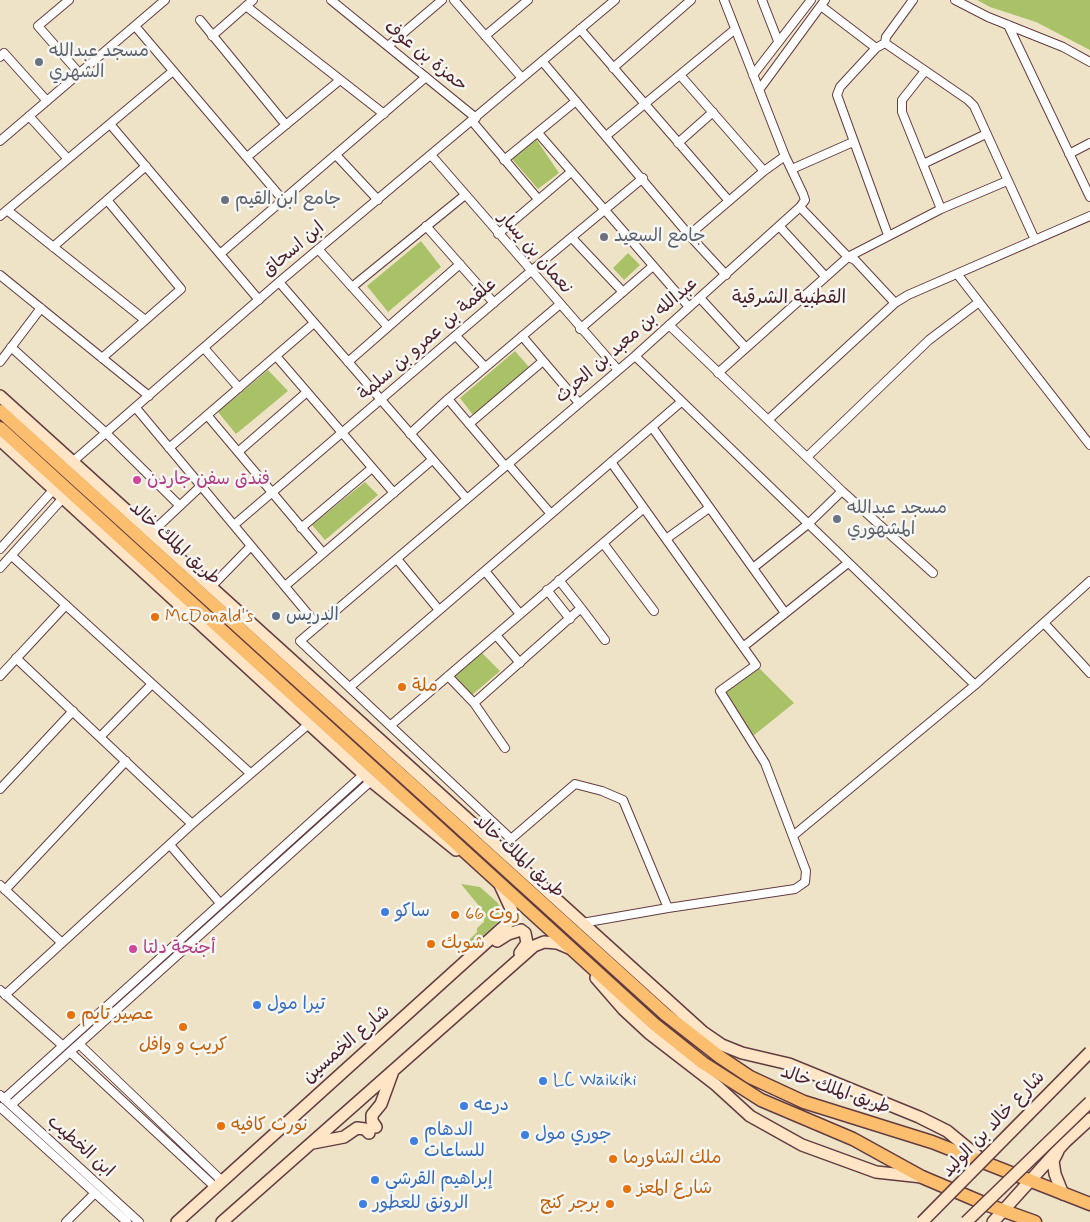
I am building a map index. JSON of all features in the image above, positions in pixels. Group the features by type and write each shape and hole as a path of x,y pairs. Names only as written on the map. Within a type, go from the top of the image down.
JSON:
{"main road":[{"path":"0,396 69,465 151,533 703,1032 722,1045 742,1053 789,1064 919,1118 946,1131 984,1162"},
{"name":"طريق الملك خالد","path":"0,411 69,465 665,1014 720,1057 758,1081 804,1102 857,1117 984,1162 1090,1204"},
{"name":"طريق الملك خالد","path":"0,428 654,1024 729,1081 761,1100 853,1139 922,1177 1036,1222"},
{"path":"0,440 416,820 499,884"},
{"name":"شارع الخمسين","path":"177,1222 510,921 512,911 499,884"},
{"path":"475,954 508,934 521,930 525,933 527,943 514,963"},
{"path":"222,1222 514,963 534,946 544,942 557,943 572,949 623,1009 650,1034 716,1085 750,1116 802,1145 876,1172 922,1177"},
{"name":"شارع خالد بن الوليد","path":"922,1222 1090,1052"},
{"path":"312,1144 344,1137 357,1128 373,1130 372,1115 381,1104 394,1068"},
{"path":"966,1222 1090,1102"},
{"path":"993,1222 1028,1181 1090,1119"},
{"path":"1063,1194 1055,1174 1053,1160 1065,1142"}],"street":[{"path":"69,0 38,26 80,73"},
{"path":"0,141 165,0"},
{"path":"212,36 253,0"},
{"name":"حمزة بن عوف","path":"331,0 426,77 474,119 504,160 538,199"},
{"path":"428,0 438,3"},
{"path":"454,0 522,78"},
{"path":"485,36 528,0"},
{"name":"ابن اسحاق","path":"69,465 279,282 615,0"},
{"path":"613,68 691,0"},
{"path":"724,0 734,30 785,156 803,194 805,200 800,208 848,257 855,260 894,303"},
{"path":"762,0 778,41"},
{"path":"753,75 811,0"},
{"path":"888,235 837,95 840,86 876,48 885,42 886,36 913,0"},
{"path":"954,0 1008,25 1063,47 1090,62"},
{"path":"388,46 438,3"},
{"path":"759,90 823,3 876,48"},
{"path":"246,6 384,114"},
{"path":"200,20 286,125"},
{"path":"1008,25 1090,197"},
{"path":"135,26 283,200"},
{"path":"580,29 729,201"},
{"path":"606,136 646,105 734,30"},
{"path":"885,42 974,106 1035,240"},
{"path":"0,57 4,54 47,101"},
{"path":"542,61 726,275"},
{"path":"0,216 173,71"},
{"path":"925,71 902,100 902,105 941,209"},
{"path":"680,75 764,171"},
{"path":"220,254 426,77"},
{"path":"247,158 340,80"},
{"path":"504,160 576,100"},
{"path":"678,142 713,112"},
{"path":"29,116 68,159"},
{"path":"110,124 259,300"},
{"path":"538,133 689,308"},
{"path":"923,164 986,134"},
{"path":"792,169 853,142"},
{"path":"1069,154 1090,143"},
{"path":"336,155 378,200"},
{"name":"نعمان بن يسار","path":"431,155 559,305 618,370"},
{"path":"690,235 764,171 785,156"},
{"path":"53,247 146,166"},
{"path":"498,234 571,172"},
{"name":"علقمة بن عمرو بن سلمة","path":"234,525 382,401 531,271 643,178"},
{"path":"718,373 848,257 941,209 1007,181"},
{"path":"352,287 465,195"},
{"path":"102,358 181,289 107,200"},
{"name":"عبدالله بن معبد بن الحرث","path":"350,687 300,641 636,356 800,208"},
{"path":"7,210 145,320"},
{"path":"768,420 894,303 908,295 958,275 1090,216"},
{"path":"426,226 494,304"},
{"path":"780,227 825,276"},
{"path":"572,238 623,292"},
{"path":"318,249 388,327"},
{"path":"348,362 460,264"},
{"path":"580,329 653,266"},
{"path":"0,274 149,396"},
{"path":"958,275 1089,442"},
{"path":"279,282 467,499"},
{"path":"700,298 746,348"},
{"path":"807,457 929,340 979,302"},
{"path":"410,434 448,399 559,305"},
{"path":"0,362 42,308"},
{"path":"170,448 314,323"},
{"path":"669,326 842,491 933,573"},
{"path":"456,336 485,367"},
{"path":"522,336 579,404"},
{"path":"11,347 106,433 180,506"},
{"path":"204,348 239,388"},
{"path":"276,356 394,493"},
{"path":"636,356 681,402 975,685"},
{"path":"470,424 543,361"},
{"path":"238,452 307,392"},
{"path":"448,399 551,514"},
{"path":"668,908 623,800 602,790 575,784 511,839 350,687 681,402"},
{"path":"136,408 318,626"},
{"path":"207,415 323,553"},
{"path":"652,427 785,613"},
{"path":"285,586 432,460"},
{"path":"582,923 794,889 805,882 806,871 794,835 765,763 720,691 756,665 611,462"},
{"path":"301,528 372,468"},
{"path":"151,533 201,486"},
{"path":"0,549 54,489"},
{"path":"753,568 808,524 842,491"},
{"path":"0,568 63,498"},
{"path":"391,725 644,508"},
{"path":"666,539 709,508"},
{"path":"603,543 654,611"},
{"path":"211,587 251,546"},
{"path":"12,556 250,774"},
{"path":"397,559 439,610"},
{"path":"743,647 848,563"},
{"path":"485,571 520,614"},
{"path":"559,580 605,640"},
{"path":"794,835 975,685 1090,580"},
{"path":"547,590 570,619"},
{"path":"0,676 66,605"},
{"path":"474,703 581,608"},
{"path":"1044,623 1090,673"},
{"path":"496,635 520,663"},
{"path":"16,658 192,824"},
{"path":"448,676 474,703 505,748"},
{"path":"100,737 152,684"},
{"path":"0,789 73,711"},
{"path":"62,1045 2,992 62,943 192,824 310,723"},
{"path":"62,943 3,887 126,761"},
{"path":"2,1097 220,903 368,777"},
{"path":"11,1105 368,777"},
{"path":"170,845 220,903"},
{"path":"79,1044 218,1184"},
{"path":"70,1052 218,1184"},
{"name":"ابن الخطيب","path":"2,1097 139,1222"},
{"name":"ابن الخطيب","path":"0,1107 127,1222"},
{"path":"66,1222 95,1193"}],"green space":[{"path":"977,0 1090,0 1090,50 1036,22 990,7"},
{"path":"536,139 559,173 538,189 512,159"},
{"path":"421,241 441,267 388,312 367,286"},
{"path":"628,253 640,265 624,280 613,268"},
{"path":"515,351 529,367 473,415 460,398"},
{"path":"268,370 288,391 236,434 218,412"},
{"path":"365,482 378,495 325,540 312,525"},
{"path":"482,653 500,671 472,695 454,675"},
{"path":"759,668 794,703 753,736 725,690"},
{"path":"461,884 480,887 498,903 502,912 503,917 474,944 464,943 464,941 468,941 484,922 484,912"}],"place":[{"name":"مسجد عبدالله الشهري","path":"39,62"},
{"name":"جامع ابن القيم","path":"225,200"},
{"name":"جامع السعيد","path":"604,237"},
{"name":"فندق سفن جاردن","path":"137,480"},
{"name":"مسجد عبدالله المشهوري","path":"837,519"},
{"name":"الدريس","path":"276,616"},
{"name":"McDonald's","path":"155,617"},
{"name":"ملة","path":"402,687"},
{"name":"ساكو","path":"385,912"},
{"name":"روت 66","path":"455,915"},
{"name":"شوبك","path":"431,944"},
{"name":"أجنحة دلتا","path":"133,949"},
{"name":"تيرا مول","path":"257,1005"},
{"name":"عصير تايم","path":"71,1015"},
{"name":"كريب و وافل","path":"183,1027"},
{"name":"LC Waikiki","path":"543,1081"},
{"name":"درعه","path":"464,1106"},
{"name":"نورث كافيه","path":"221,1126"},
{"name":"جوري مول","path":"525,1135"},
{"name":"الدهام للساعات","path":"414,1141"},
{"name":"ملك الشاورما","path":"613,1159"},
{"name":"إبراهيم القرشي","path":"375,1180"},
{"name":"شارع المعز","path":"627,1189"},
{"name":"الرونق للعطور","path":"363,1204"},
{"name":"برجر كنج","path":"610,1204"}],"district":[{"name":"القطبية الشرقية","path":"789,299"}]}
